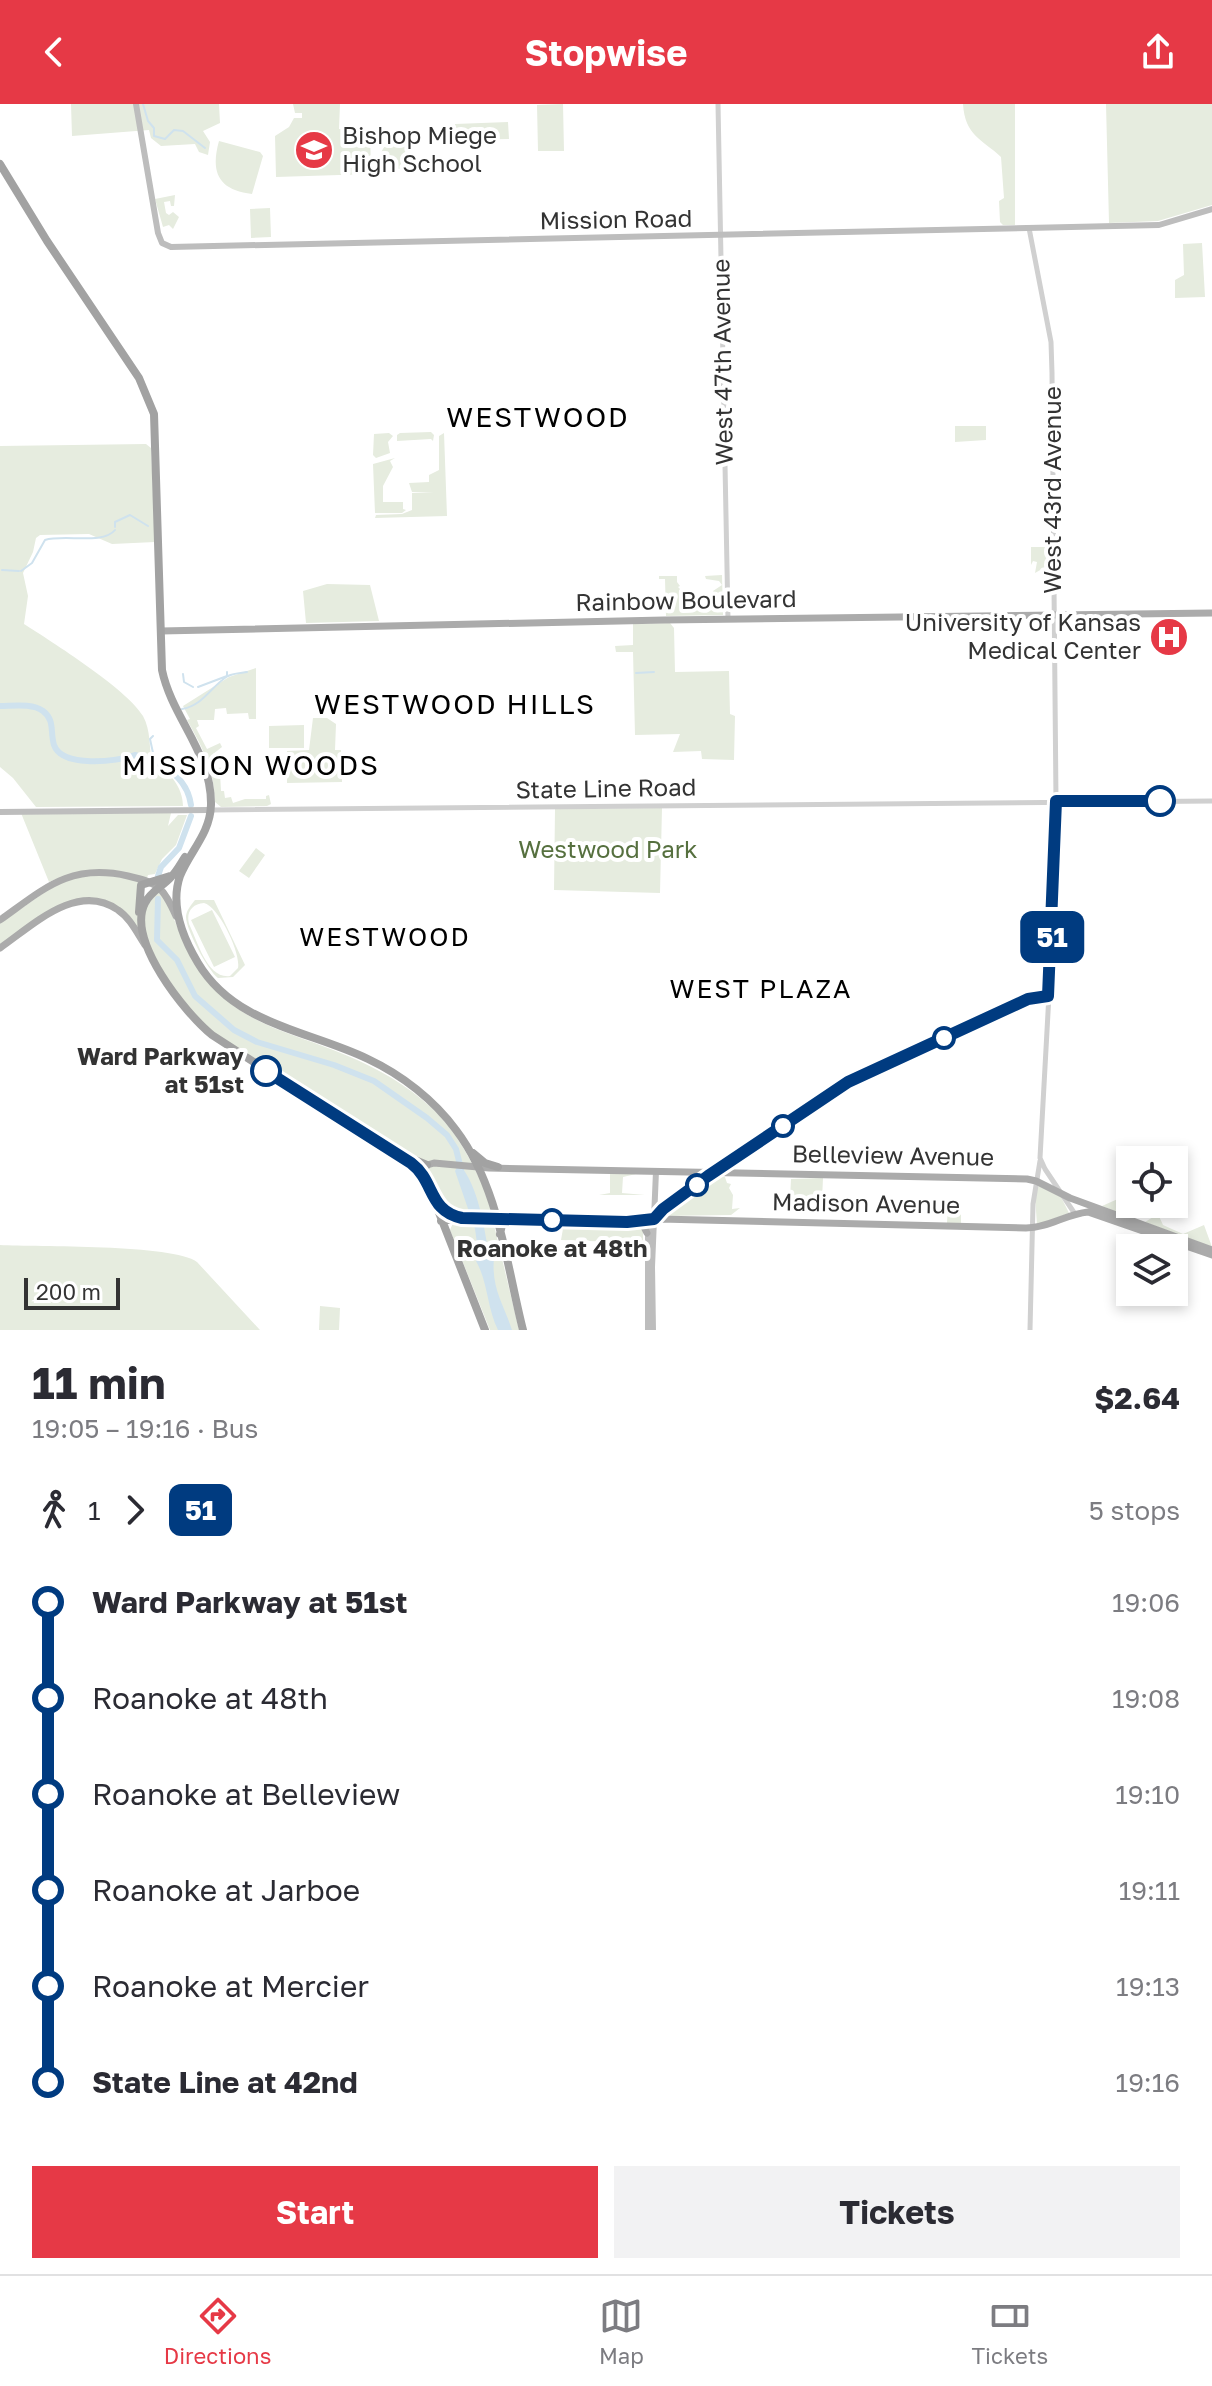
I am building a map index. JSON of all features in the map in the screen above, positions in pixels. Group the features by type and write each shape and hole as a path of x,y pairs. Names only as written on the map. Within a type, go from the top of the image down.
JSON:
{"highway":[{"path":"0,164 52,250 139,378 152,405 156,427 161,667 166,689 205,766 210,790 210,810 204,835 180,877 177,898 180,925 199,965 225,996 263,1020 369,1059 434,1105 469,1150 478,1167 497,1219 523,1330"},
{"path":"142,922 144,904 172,876 210,810"},
{"path":"187,854 169,877 149,880 139,888 142,922 150,954 183,1008 212,1035 424,1168 441,1221 485,1330"},
{"path":"469,1150 485,1163 498,1167"},
{"path":"441,1221 461,1218"},
{"path":"448,1237 461,1218"},
{"path":"500,1235 502,1225 510,1219"}],"main road":[{"name":"Mission Road","path":"136,104 158,233 166,246 1159,225 1212,209"},
{"name":"Rainbow Boulevard","path":"161,631 1212,613"},
{"name":"State Line Road","path":"0,812 210,810"},
{"path":"0,920 65,877 106,871 149,880 160,887 166,893 180,925"},
{"path":"0,948 59,908 82,900 105,903 118,910 132,925 150,954"},
{"name":"Belleview Avenue","path":"424,1168 466,1166 1036,1181 1063,1196 1212,1252"},
{"path":"650,1330 656,1171"},
{"path":"434,1200 443,1210 461,1218"},
{"path":"1075,1214 1097,1213 1212,1252"},
{"name":"Madison Avenue","path":"461,1218 1032,1228 1075,1214"},
{"path":"647,1233 654,1219"},
{"path":"627,1222 643,1225 647,1233 650,1330"}],"street":[{"name":"West 47th Avenue","path":"718,104 728,619"},
{"name":"West 43rd Avenue","path":"1029,228 1052,353 1056,801 1041,1161 1032,1228 1030,1330"},
{"name":"State Line Road","path":"210,810 1212,801"},
{"path":"654,1219 663,1209 848,1082 1028,999 1048,996"},
{"path":"1041,1161 1075,1214"}],"green space":[{"path":"71,104 219,104 220,123 203,131 210,142 208,155 199,152 195,144 161,146 151,138 149,130 72,136"},
{"path":"293,104 340,104 339,129 370,128 371,174 276,177 275,136 289,127 294,118 302,118 302,113 295,113"},
{"path":"563,104 564,151 538,151 537,105"},
{"path":"963,104 1015,104 1015,225 1000,222 999,201 1004,198 1001,157 971,130"},
{"path":"1106,104 1212,104 1212,205 1158,221 1109,223"},
{"path":"508,122 509,139 456,140 455,124"},
{"path":"409,137 407,169 378,168 386,145 395,139"},
{"path":"219,141 260,152 263,156 252,194 232,189 220,178 216,162"},
{"path":"175,195 174,206 170,201 164,202 166,213 169,215 173,212 179,217 173,229 169,225 163,227 155,199"},
{"path":"270,208 271,237 251,238 250,209"},
{"path":"1202,243 1205,297 1175,298 1175,280 1184,275 1183,244"},
{"path":"955,426 986,426 986,440 955,442"},
{"path":"431,432 433,441 397,441 400,433"},
{"path":"389,433 393,436 388,442 390,453 376,458 373,455 374,434"},
{"path":"444,433 447,516 375,518 376,515 402,514 412,510 412,493 434,493 412,492 409,483 429,482 429,475 439,470 439,436"},
{"path":"146,444 151,448 155,542 112,544 89,534 40,535 36,538 23,573 28,596 24,624 88,667 134,705 147,727 152,764 174,780 183,806 36,807 0,767 0,446"},
{"path":"395,458 390,461 393,467 383,486 383,502 403,502 403,509 406,510 402,513 375,513 373,464"},
{"path":"1031,547 1049,547 1049,565 1035,573 1037,562 1033,561 1031,565"},
{"path":"722,575 723,615 666,616 665,579 659,579 659,576 677,576 681,596 696,604 703,602 696,605 698,610 715,607 717,599 713,591 722,585 705,576"},
{"path":"327,584 370,585 379,621 306,623 303,591"},
{"path":"670,623 674,628 675,672 729,671 730,714 735,716 734,760 702,759 701,751 673,752 680,734 635,735 633,652 616,652 615,646 633,645 633,624"},
{"path":"256,668 256,719 249,719 248,713 227,714 226,708 215,709 214,720 197,720 199,726 196,728 207,749 220,743 222,747 213,754 217,768 229,767 230,772 220,773 221,791 224,791 225,798 231,797 233,803 245,799 266,799 269,795 271,804 221,807 215,802 210,769 183,706 229,677"},
{"path":"313,718 327,718 336,724 335,750 341,750 342,782 287,783 287,751 309,750"},
{"path":"304,725 304,748 269,748 269,726"},
{"name":"Westwood Park","path":"662,808 660,893 554,890 555,809"},
{"path":"21,813 171,813 168,826 178,815 187,815 176,845 162,859 155,874 147,878 87,871 49,882"},
{"path":"256,848 265,855 249,878 239,871"},
{"path":"94,873 142,881 140,933 127,916 86,898 52,909 0,945 0,923 60,882"},
{"path":"160,890 197,966 215,990 230,1003 269,1026 381,1072 422,1099 440,1116 469,1158 486,1193 491,1214 471,1215 446,1207 419,1167 407,1155 214,1034 178,996 151,951 144,927 145,906"},
{"path":"195,900 214,900 245,965 233,977 218,978 209,967 198,949 186,916","holes":["204,903 210,906 228,931 236,952 238,968 230,976 215,972 209,966 189,924 188,916 193,907"]},
{"path":"212,910 235,957 214,967 191,920"},
{"path":"1018,1000 899,1055 895,1054"},
{"path":"610,1173 636,1174 623,1177 622,1193 645,1195 599,1195 610,1193"},
{"path":"716,1177 725,1177 731,1184 732,1209 740,1208 731,1215 663,1216 662,1213"},
{"path":"823,1178 822,1200 790,1199 791,1179"},
{"path":"1039,1185 1061,1197 1069,1213 1037,1225 1035,1196"},
{"path":"1116,1200 1116,1212 1102,1206"},
{"path":"948,1203 961,1203 961,1224 947,1223"},
{"path":"1160,1218 1163,1225 1183,1234 1177,1234 1145,1222"},
{"path":"457,1222 489,1222 494,1225 519,1330 490,1330 450,1230"},
{"path":"564,1223 640,1225 643,1243 561,1240"},
{"path":"1204,1225 1212,1247 1188,1238 1188,1234 1183,1234"},
{"path":"0,1245 134,1249 183,1256 197,1262 260,1330 0,1330"},
{"path":"320,1306 340,1308 339,1330 319,1330"}],"water":[{"path":"459,1164 476,1195 489,1256 494,1258 496,1287 512,1330 498,1330 492,1313 476,1261 479,1257 475,1229 455,1171"}],"waterway":[{"path":"143,104 148,121 154,128 154,136 165,139 174,130 183,131 205,148"},
{"path":"115,527 115,522 130,515 148,526"},
{"path":"21,571 32,563 45,540 102,537 115,530"},
{"path":"2,570 19,571"},
{"path":"198,687 227,676 227,672"},
{"path":"182,709 202,700 228,676 247,672"},
{"path":"636,673 654,672"},
{"path":"183,674 184,682 193,687"},
{"path":"0,706 39,708 51,722 54,745 68,757 104,761 135,755 163,766 184,786 191,805"},
{"path":"153,736 150,739 155,762"},
{"path":"158,876 161,867 179,848 191,816"},
{"path":"158,899 157,940 177,960 195,996 234,1030 257,1042 334,1065 374,1081 447,1135 456,1149 461,1169"}],"bus line":[{"name":"51","path":"266,1071 418,1168 434,1200 450,1215 462,1218 632,1222 654,1219 708,1176 848,1082 1028,999 1048,996 1056,801 1160,801"}],"place":[{"name":"Bishop Miege High School","path":"314,150"},
{"name":"University of Kansas Medical Center","path":"1169,637"},
{"name":"Ward Parkway at 51st","path":"266,1071"},
{"name":"Roanoke at 48th","path":"552,1220"}],"district":[{"name":"WESTWOOD","path":"538,417"},
{"name":"WESTWOOD HILLS","path":"455,704"},
{"name":"MISSION WOODS","path":"251,765"},
{"name":"WESTWOOD","path":"385,937"},
{"name":"WEST PLAZA","path":"761,989"}]}
